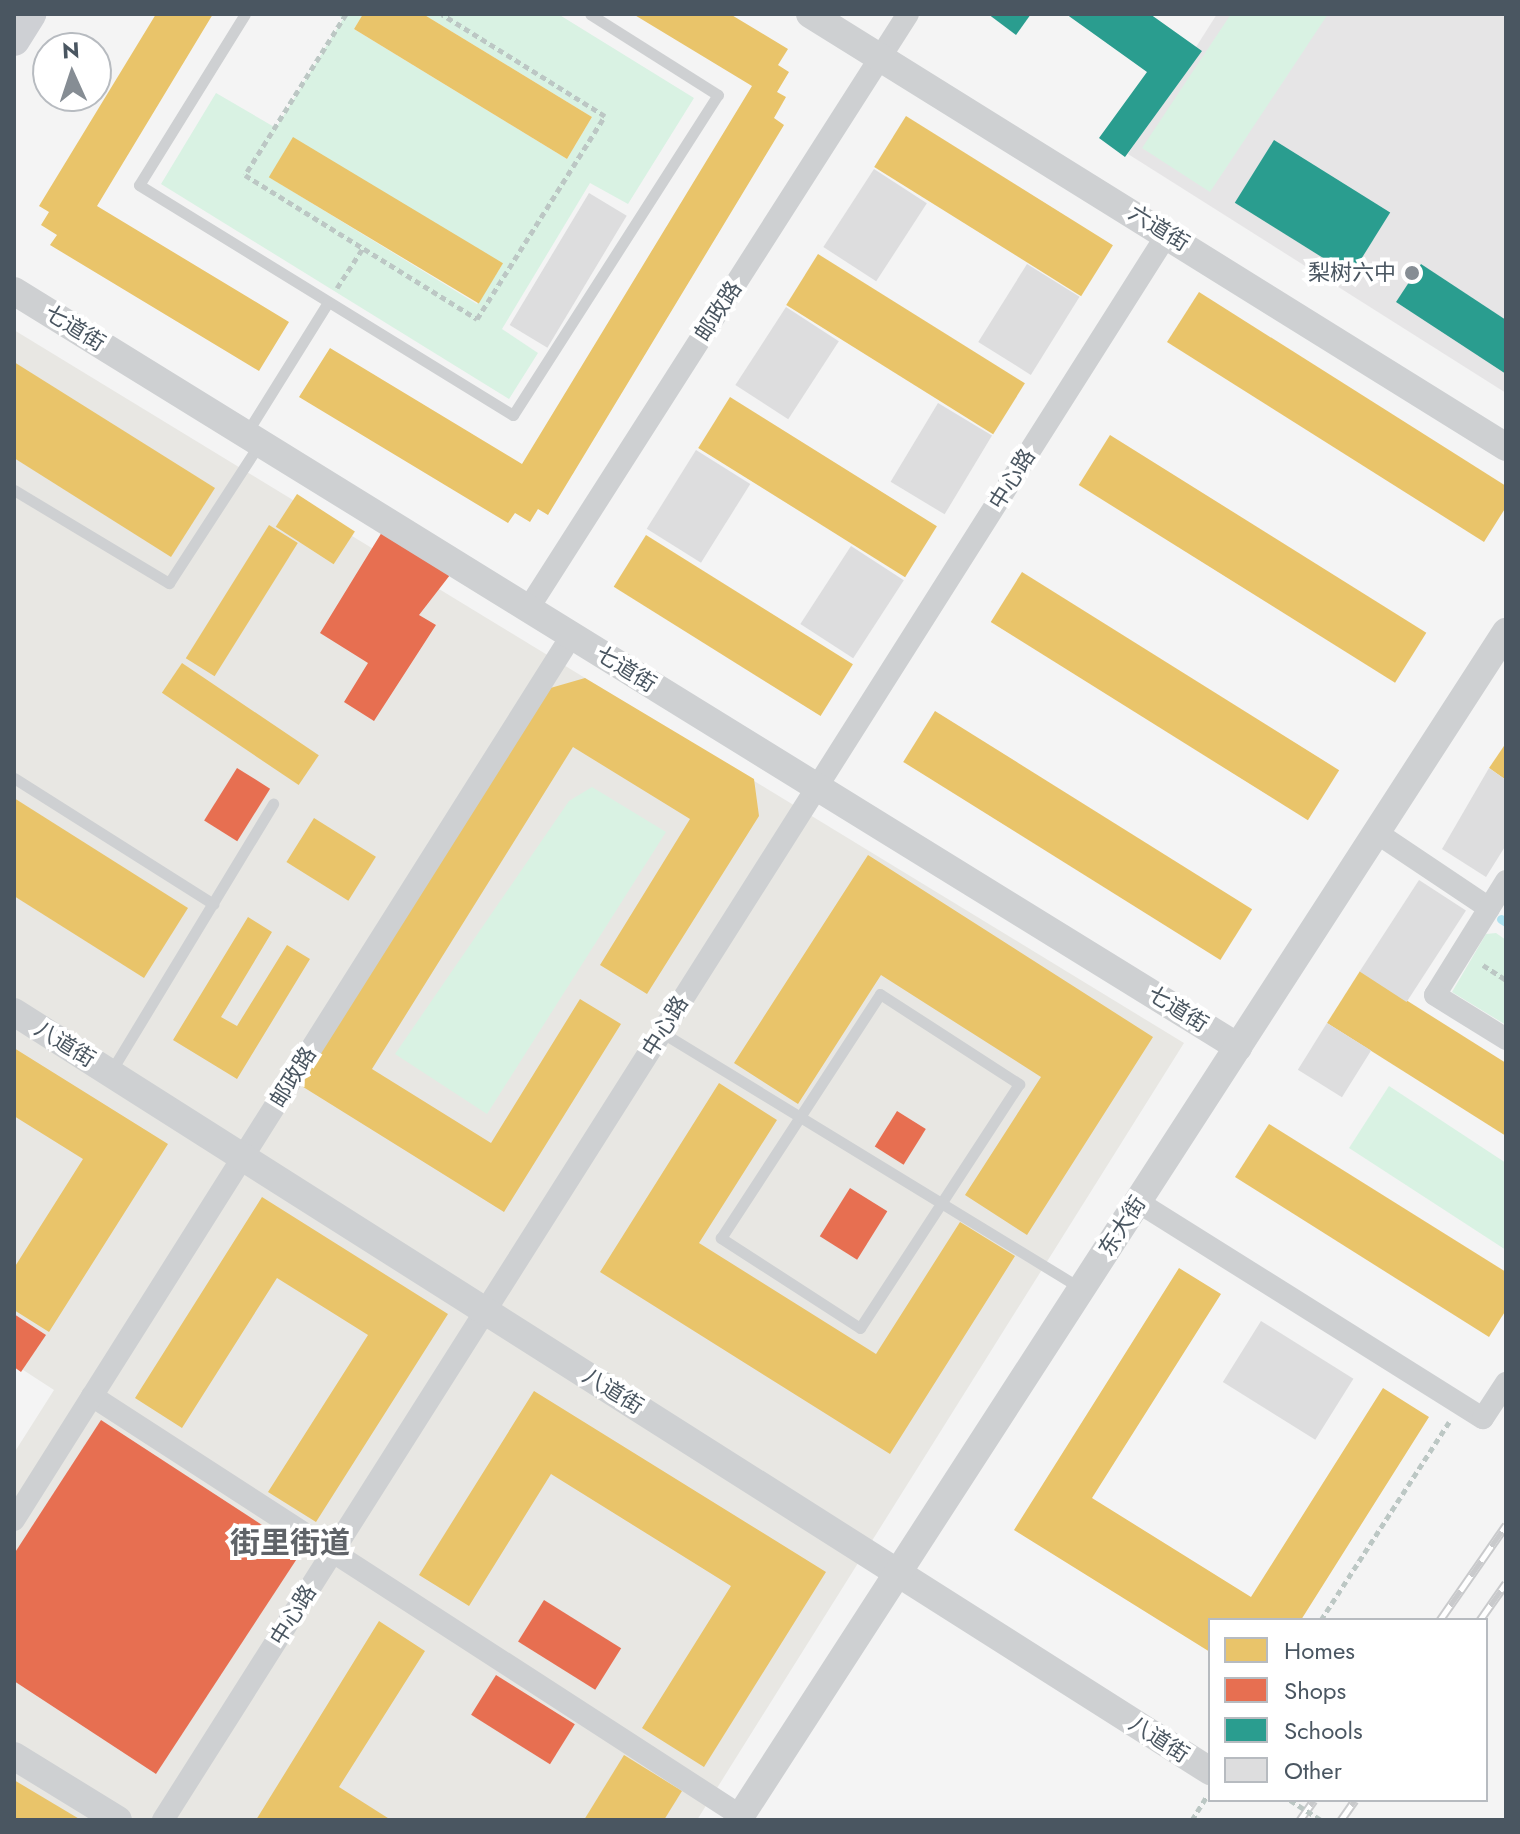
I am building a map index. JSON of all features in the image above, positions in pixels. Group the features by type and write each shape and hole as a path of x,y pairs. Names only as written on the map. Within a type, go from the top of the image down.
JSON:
{"main road":[{"path":"14,40 30,14"}],"street":[{"name":"六道街","path":"810,14 1168,233 1506,447"},
{"name":"邮政路","path":"528,609 908,14"},
{"name":"中心路","path":"163,1820 1168,233"},
{"name":"七道街","path":"14,291 1238,1047"},
{"name":"东大街","path":"740,1818 1506,632"},
{"name":"邮政路","path":"14,1520 572,635"},
{"path":"1377,833 1489,908"},
{"path":"1506,881 1435,995 1506,1039"},
{"name":"八道街","path":"14,1012 1208,1770"},
{"path":"1138,1202 1483,1418 1506,1383"},
{"path":"92,1396 740,1818"},
{"path":"14,1756 118,1820"}],"lane":[{"path":"245,14 139,185 327,304 513,415 718,95 590,14"},
{"path":"14,490 169,583 327,304"},
{"path":"14,778 213,904"},
{"path":"110,1073 273,804"},
{"path":"880,994 1019,1084 942,1203 860,1328 721,1238 880,994"},
{"path":"661,1032 1082,1288"}],"path":[{"path":"346,14 245,175 477,319 605,116 442,14"},
{"path":"327,304 363,248"},
{"path":"1322,1618 1460,1404"},
{"path":"1192,1820 1208,1795"},
{"path":"1293,1802 1321,1820"}],"shaded area":[{"name":"梨树六中","path":"1217,14 1506,14 1506,393 1128,154"},
{"path":"14,330 1184,1043 697,1820 14,1820 14,1453 54,1390 14,1364"}],"green space":[{"path":"337,14 363,14 354,29 567,159 592,117 423,14 558,14 694,98 628,204 590,183 502,329 538,353 509,399 161,184 216,93 276,128 343,19","holes":["269,177 502,265 477,304"]},
{"path":"1231,14 1328,14 1210,192 1142,148"},
{"path":"592,787 666,832 487,1114 395,1054 569,801"},
{"path":"1496,933 1506,940 1506,1025 1452,992 1486,934"},
{"path":"1389,1086 1506,1163 1506,1250 1349,1148"}],"building: Homes":[{"path":"156,14 213,14 97,206 289,322 259,371 50,245 57,235 41,225 49,212 39,206 96,112 112,112 112,86"},
{"path":"363,14 423,14 592,117 567,159 354,29"},
{"path":"633,14 730,14 788,49 778,65 789,72 777,92 786,97 774,118 784,125 548,515 538,509 530,522 515,513 508,523 299,397 330,348 522,464 752,86"},
{"path":"906,116 1113,245 1081,296 874,167"},
{"path":"293,137 503,263 479,303 269,177"},
{"path":"818,254 1025,383 993,434 786,305"},
{"path":"1199,292 1506,486 1506,507 1484,542 1167,342"},
{"path":"14,362 215,488 171,557 14,458"},
{"path":"730,397 937,526 905,577 698,448"},
{"path":"1110,435 1426,633 1395,683 1079,485"},
{"path":"297,494 355,532 334,564 276,527"},
{"path":"269,525 298,543 215,676 186,658"},
{"path":"646,535 853,664 821,716 614,587"},
{"path":"1022,572 1339,770 1308,820 991,622"},
{"path":"182,663 319,755 299,785 162,693"},
{"path":"585,678 754,779 759,816 647,994 600,965 690,819 573,747 372,1069 491,1143 580,999 621,1024 504,1212 300,1085 547,689"},
{"path":"935,711 1252,909 1220,960 903,762"},
{"path":"1506,743 1506,780 1489,768"},
{"path":"14,798 188,908 144,978 14,896"},
{"path":"314,818 376,857 348,901 286,862"},
{"path":"868,855 1153,1037 1027,1235 965,1195 1041,1077 881,975 798,1104 734,1063"},
{"path":"248,917 272,932 221,1017 237,1026 287,945 310,959 237,1079 173,1040"},
{"path":"1360,971 1506,1063 1506,1136 1327,1023"},
{"path":"14,1048 168,1144 49,1332 14,1310 14,1268 83,1159 14,1116"},
{"path":"719,1083 777,1120 699,1243 876,1354 960,1222 1015,1256 890,1454 600,1272"},
{"path":"1269,1124 1506,1272 1506,1310 1489,1337 1235,1177"},
{"path":"262,1197 448,1314 316,1522 268,1492 368,1335 277,1278 182,1428 135,1398"},
{"path":"1179,1268 1221,1294 1092,1498 1251,1597 1383,1388 1429,1417 1302,1618 1208,1618 1208,1651 1014,1530"},
{"path":"534,1391 826,1572 704,1767 642,1728 731,1586 551,1474 469,1606 419,1575"},
{"path":"379,1621 425,1651 339,1787 391,1820 256,1820"},
{"path":"624,1755 682,1791 664,1820 584,1820"},
{"path":"14,1780 81,1820 14,1820"}],"building: Shops":[{"path":"382,532 450,575 419,615 436,625 374,721 344,702 368,663 320,633"},
{"path":"237,768 270,789 237,841 204,821"},
{"path":"897,1111 926,1129 904,1165 875,1147"},
{"path":"850,1188 887,1211 857,1260 820,1236"},
{"path":"14,1314 46,1335 21,1372 14,1367"},
{"path":"101,1420 302,1551 156,1774 14,1681 14,1554"},
{"path":"544,1600 621,1648 595,1690 518,1642"},
{"path":"496,1675 575,1724 550,1764 471,1715"}],"building: Schools":[{"path":"988,14 1031,14 1016,35"},
{"path":"1066,14 1150,14 1202,51 1125,157 1099,138 1147,72"},
{"path":"1274,140 1390,213 1351,275 1235,203"},
{"path":"1421,264 1506,320 1506,374 1396,302"}],"building: Other":[{"path":"874,169 927,203 876,281 823,247"},
{"path":"589,193 627,216 547,348 510,325"},
{"path":"1027,264 1080,297 1031,375 978,342"},
{"path":"786,307 839,341 788,419 735,385"},
{"path":"938,403 992,435 945,514 891,482"},
{"path":"696,450 750,484 701,563 647,529"},
{"path":"851,546 904,580 853,658 800,624"},
{"path":"1489,768 1506,780 1506,845 1486,877 1442,849"},
{"path":"1419,880 1466,910 1407,1002 1360,971"},
{"path":"1327,1023 1371,1051 1342,1097 1298,1070"},
{"path":"1261,1321 1353,1379 1315,1440 1223,1382"}],"waterway":[{"path":"1501,919 1506,922"}],"railway":[{"path":"1441,1618 1506,1525"},
{"path":"1481,1618 1506,1583"},
{"path":"1300,1820 1313,1802"},
{"path":"1341,1820 1354,1802"}],"place":[{"name":"梨树六中","path":"1412,273"}],"district":[{"name":"街里街道","path":"290,1543"}]}
